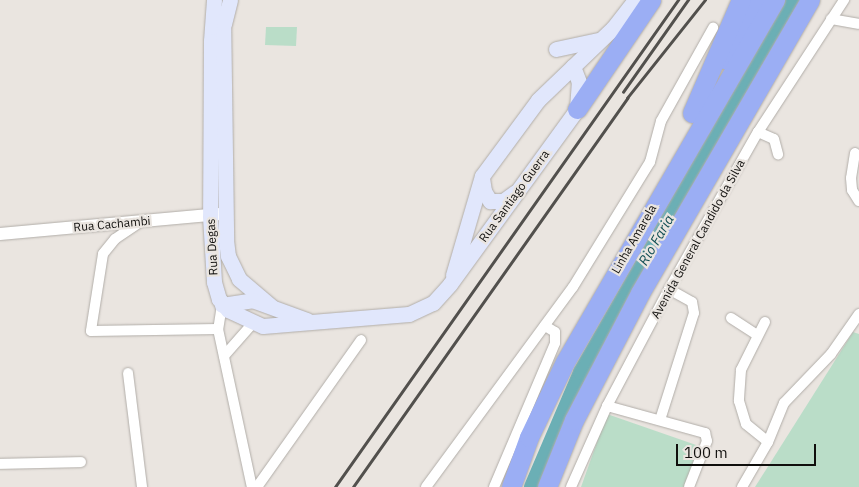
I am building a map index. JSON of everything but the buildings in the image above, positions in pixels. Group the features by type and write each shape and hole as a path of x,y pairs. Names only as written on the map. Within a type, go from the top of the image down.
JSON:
{"highway":[{"path":"577,109 627,23 651,0"},
{"path":"692,113 741,0"},
{"path":"612,277 631,228 692,113 758,0"},
{"name":"Linha Amarela","path":"511,487 542,408 612,277 775,0"},
{"path":"547,487 578,412 640,293 808,5"}],"main road":[{"name":"Rua Degas","path":"214,0 211,41 217,215"},
{"name":"Rua Degas","path":"222,305 214,282 224,0"},
{"path":"222,30 230,0"},
{"name":"Rua Santiago Guerra","path":"450,284 482,176 538,100 602,39 627,23 635,0"},
{"path":"556,50 602,39"},
{"path":"572,66 579,82 577,109"},
{"name":"Rua Santiago Guerra","path":"253,323 277,326 309,320 418,312 433,303 450,284 577,109"},
{"path":"482,176 484,191 490,201 503,201 518,191"},
{"path":"217,215 226,240 232,266 246,288 271,306"},
{"path":"222,305 242,300 271,306"},
{"path":"222,305 253,323"},
{"name":"Rua Santiago Guerra","path":"271,306 309,320"}],"street":[{"name":"Avenida General Candido da Silva","path":"571,487 607,406 669,289 758,132 844,0"},
{"path":"831,19 859,24"},
{"path":"426,487 573,287 650,162 661,121 713,28"},
{"path":"758,132 774,139 778,154"},
{"path":"855,153 851,178 852,190 859,201"},
{"name":"Rua Cachambi","path":"0,234 217,215"},
{"path":"140,222 106,247 91,331 218,329"},
{"path":"660,420 694,313 692,302 669,289"},
{"name":"Rua Degas","path":"222,305 218,329 252,487"},
{"path":"742,487 768,442 784,403 831,354 859,314"},
{"path":"731,318 757,335"},
{"path":"766,322 757,335 741,370 739,401 746,424 768,442"},
{"path":"224,356 253,323"},
{"path":"494,487 555,344 555,332 545,326"},
{"path":"257,487 361,340"},
{"path":"128,373 142,487"},
{"path":"607,406 702,431 707,441 689,487"},
{"path":"0,464 81,462"}],"green space":[{"path":"266,27 297,27 296,46 265,45"},
{"path":"853,332 859,334 859,487 755,487"},
{"path":"607,414 699,446 685,487 581,487"}],"waterway":[{"name":"Rio Faria","path":"532,487 581,372 794,0"}],"railway":[{"path":"335,487 678,0"},
{"path":"623,92 688,0"},
{"path":"353,487 627,98 705,0"}]}
